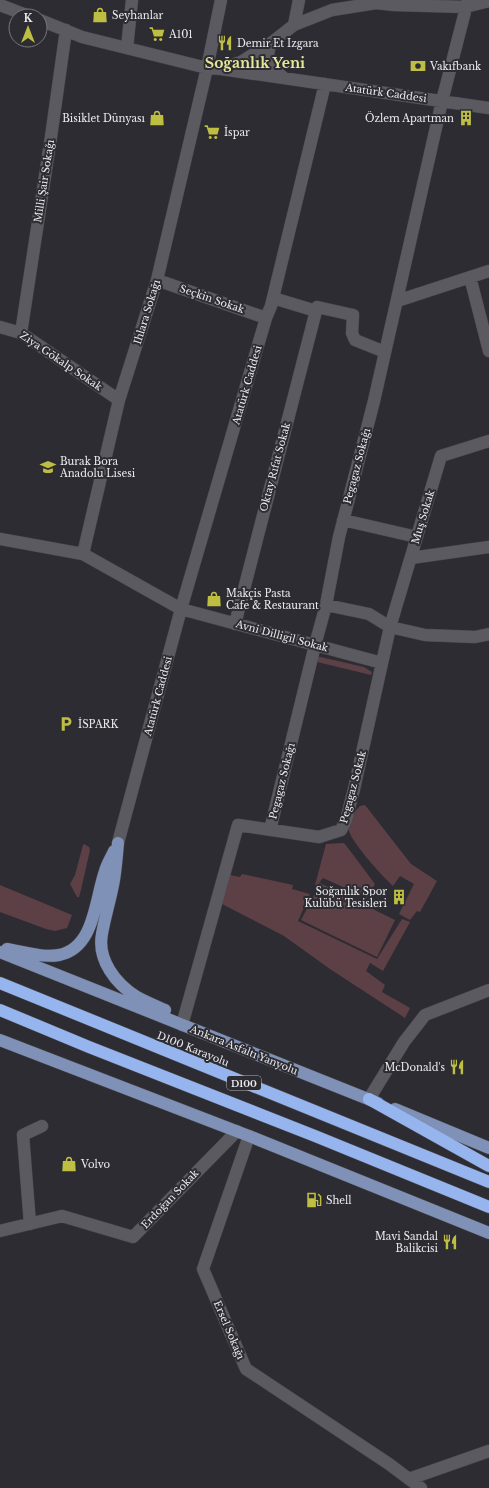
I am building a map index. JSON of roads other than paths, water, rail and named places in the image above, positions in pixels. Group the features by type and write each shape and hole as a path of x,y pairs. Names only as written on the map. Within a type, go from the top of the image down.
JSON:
{"highway":[{"name":"D100 Karayolu","path":"0,983 489,1182"},
{"name":"D100","path":"0,1010 89,1047 315,1136 489,1208"},
{"path":"369,1099 489,1166"}],"main road":[{"path":"0,948 36,954 58,955 68,953 81,943 86,936 105,872 118,843"},
{"path":"118,843 114,879 101,935 104,960 113,975 124,987 137,997 174,1015 182,1025"},
{"name":"Ankara Asfaltı Yanyolu","path":"0,952 428,1122 489,1148"},
{"path":"0,1040 237,1131 489,1234"}],"street":[{"path":"127,48 132,0"},
{"name":"Ihlara Sokağı","path":"83,554 119,400 157,280 207,68 221,0"},
{"path":"294,25 299,0"},
{"path":"221,69 241,62 271,43 294,25 332,10 376,2 394,6 466,4 489,1"},
{"name":"Pegagaz Sokağı","path":"270,830 326,605 343,520 374,401 442,101 466,4"},
{"path":"48,23 82,37 207,68 325,84"},
{"name":"Milli Şair Sokağı","path":"21,333 66,30"},
{"path":"271,43 268,53 271,68 284,78"},
{"name":"Atatürk Caddesi","path":"118,843 181,609 273,298 325,84 489,108"},
{"path":"397,301 489,271"},
{"path":"470,277 486,324 489,351"},
{"name":"Seçkin Sokak","path":"157,280 266,318"},
{"path":"273,298 316,311 317,307 353,316 352,333 354,340 385,352"},
{"name":"Oktay Rıfat Sokak","path":"234,624 316,311"},
{"name":"Ziya Gökalp Sokak","path":"0,327 21,333 119,400"},
{"name":"Muş Sokak","path":"390,627 441,456 489,441"},
{"path":"343,520 417,537"},
{"name":"Avni Dilligil Sokak","path":"0,539 83,554 181,609 382,663"},
{"path":"411,558 489,547"},
{"path":"326,605 368,614 390,627 425,635 474,637 489,634"},
{"name":"Pegagaz Sokak","path":"182,1025 238,825 319,836 340,830 346,820 390,627"},
{"path":"369,1099 404,1042 425,1014 489,990"},
{"path":"30,1224 24,1135 42,1126"},
{"name":"Erdoğan Sokak","path":"0,1231 62,1216 133,1237 237,1131"},
{"name":"Ersel Sokağı","path":"249,1136 203,1269 246,1369 389,1464 421,1488"},
{"path":"409,1479 489,1451"}],"place":[{"name":"Seyhanlar","path":"100,15"},
{"name":"A101","path":"157,34"},
{"name":"Demir Et Izgara","path":"225,43"},
{"name":"Vakıfbank","path":"418,66"},
{"name":"Bisiklet Dünyası","path":"157,118"},
{"name":"Özlem Apartman","path":"466,118"},
{"name":"İspar","path":"212,132"},
{"name":"Burak Bora Anadolu Lisesi","path":"48,467"},
{"name":"Makçis Pasta Cafe & Restaurant","path":"214,599"},
{"name":"İSPARK","path":"66,724"},
{"name":"Soğanlık Spor Kulübü Tesisleri","path":"399,897"},
{"name":"McDonald's","path":"457,1067"},
{"name":"Volvo","path":"69,1164"},
{"name":"Shell","path":"314,1200"},
{"name":"Mavi Sandal Balikcisi","path":"450,1242"}],"district":[{"name":"Soğanlık Yeni","path":"255,63"}]}
